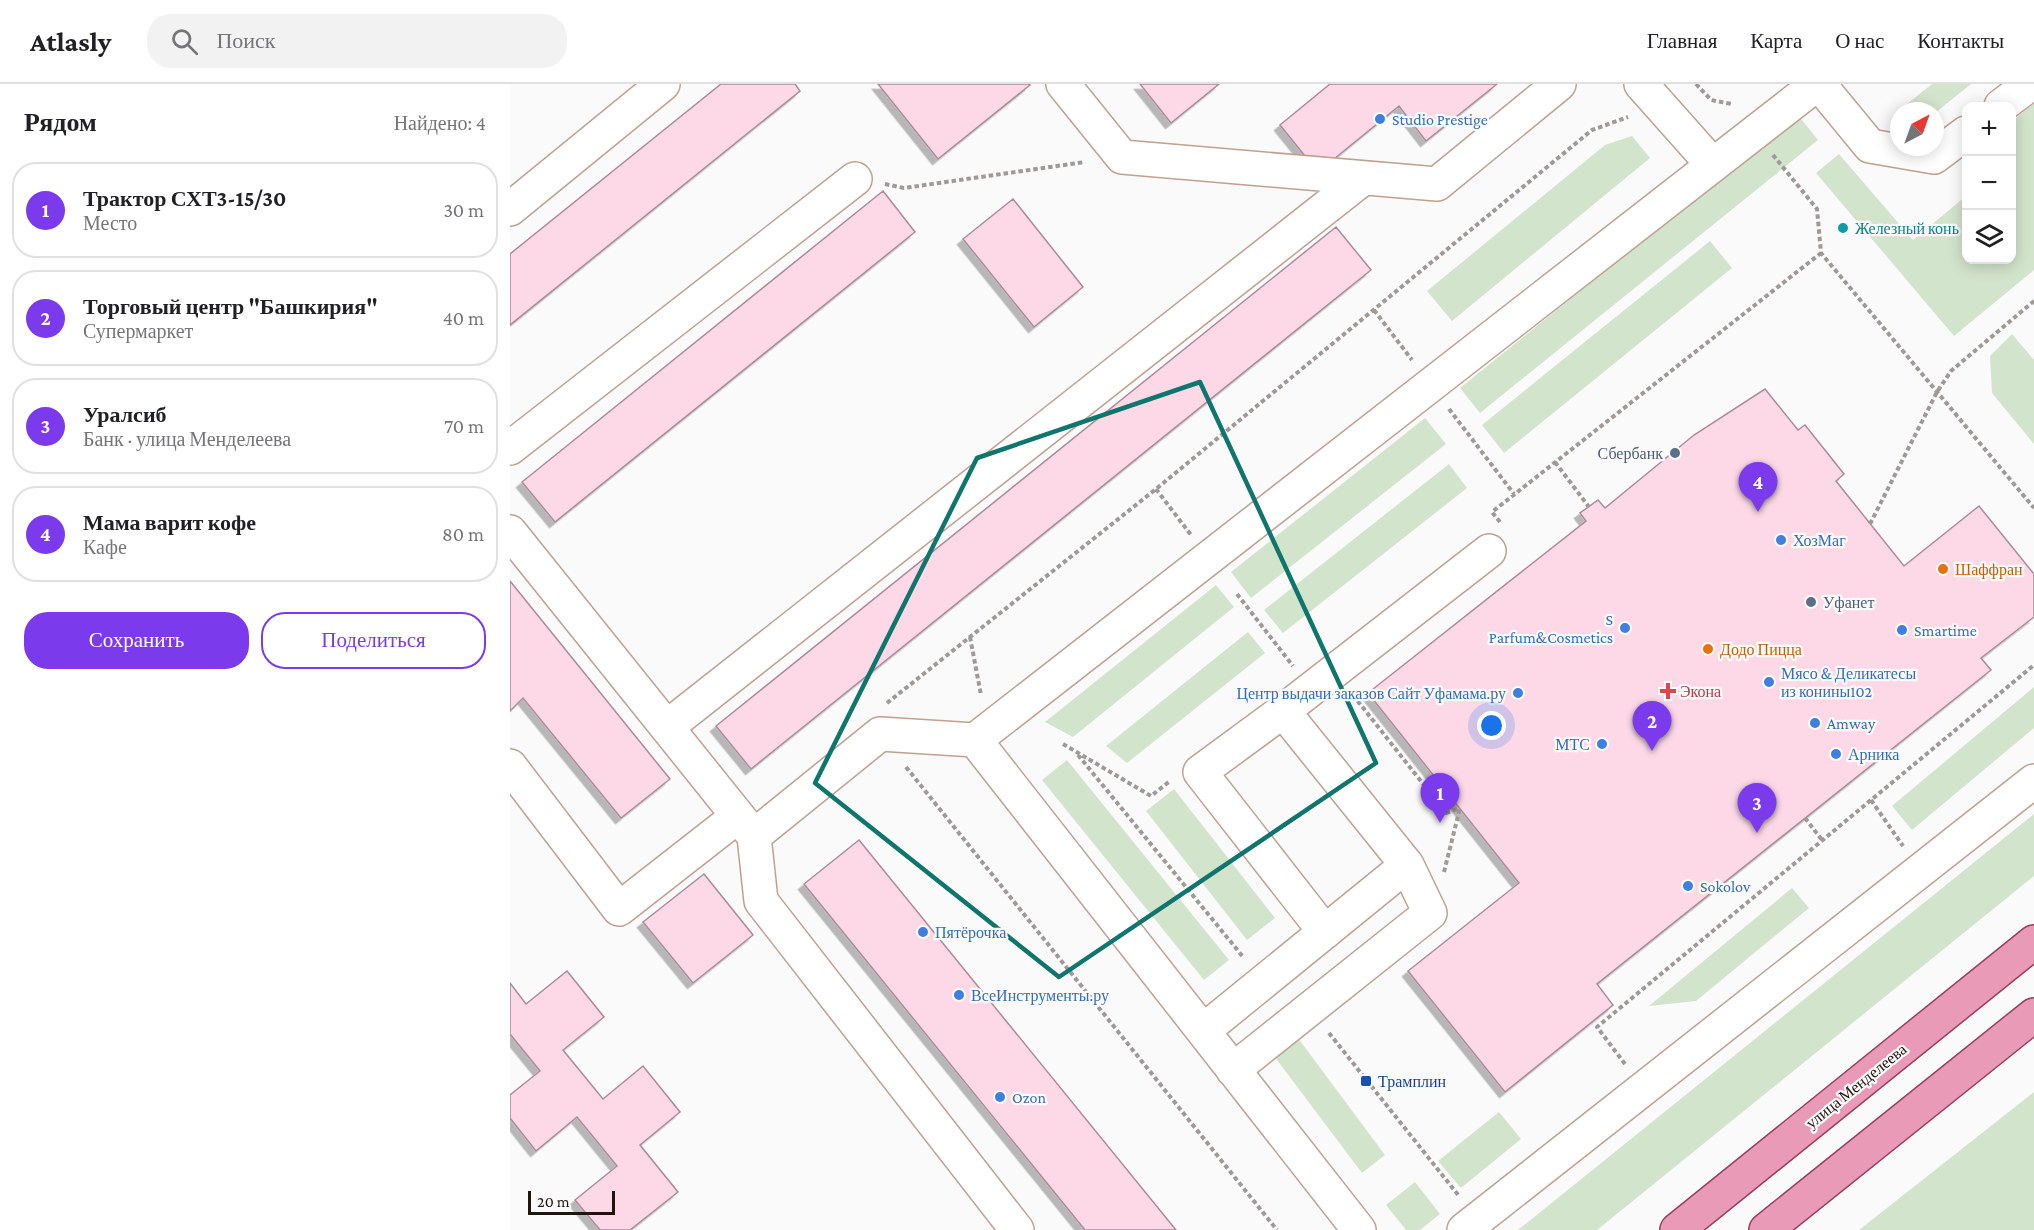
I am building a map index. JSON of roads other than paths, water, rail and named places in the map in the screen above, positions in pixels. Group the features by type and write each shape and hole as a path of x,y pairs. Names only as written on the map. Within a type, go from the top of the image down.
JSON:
{"main road":[{"name":"улица Менделеева","path":"1677,1230 2034,942"},
{"path":"1766,1230 2034,1015"}],"street":[{"path":"510,209 663,84"},
{"path":"1063,84 1122,157 1437,184 1559,84"},
{"path":"512,774 619,909 880,734 975,740 1818,84 1870,146 1934,158 1962,135"},
{"path":"2006,102 2030,84"},
{"path":"1650,95 1713,165"},
{"path":"510,448 855,179"},
{"path":"667,728 1362,179"},
{"path":"510,532 746,826 761,901 1017,1230"},
{"path":"1325,932 1200,772 1283,711 1498,540"},
{"path":"1233,1070 1430,913 1407,865 1283,711"},
{"path":"975,740 1359,1230"},
{"path":"1463,1215 1644,1089 2034,781"},
{"path":"1203,1031 1407,865"}],"place":[{"name":"Studio Prestige","path":"1380,119"},
{"name":"Железный конь","path":"1843,228"},
{"name":"Сбербанк","path":"1675,453"},
{"name":"Мама варит кофе","path":"1758,512"},
{"name":"ХозМаг","path":"1781,540"},
{"name":"Шаффран","path":"1943,569"},
{"name":"Уфанет","path":"1811,602"},
{"name":"S Parfum&Cosmetics","path":"1625,628"},
{"name":"Smartime","path":"1902,630"},
{"name":"Додо Пицца","path":"1708,649"},
{"name":"Мясо & Деликатесы из конины102","path":"1769,682"},
{"name":"Экона","path":"1668,691"},
{"name":"Центр выдачи заказов Сайт Уфамама.ру","path":"1518,693"},
{"name":"Amway","path":"1815,723"},
{"name":"МТС","path":"1602,744"},
{"name":"Торговый центр \"Башкирия\"","path":"1652,751"},
{"name":"Арника","path":"1836,754"},
{"name":"Трактор СХТ3-15/30","path":"1440,823"},
{"name":"Уралсиб","path":"1757,833"},
{"name":"Sokolov","path":"1688,886"},
{"name":"Пятёрочка","path":"923,932"},
{"name":"ВсеИнструменты.ру","path":"959,995"},
{"name":"Трамплин","path":"1366,1081"},
{"name":"Ozon","path":"1000,1097"}]}
